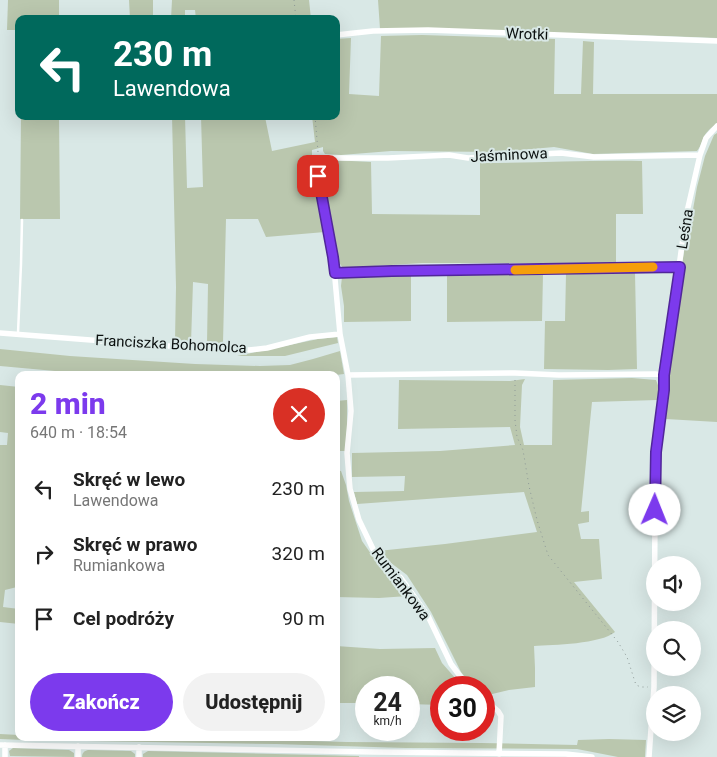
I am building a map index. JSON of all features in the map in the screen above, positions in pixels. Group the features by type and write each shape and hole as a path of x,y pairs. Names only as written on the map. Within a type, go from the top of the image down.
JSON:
{"street":[{"name":"Wrotki","path":"340,35 373,31 428,30 717,41"},
{"name":"Leśna","path":"654,686 656,452 664,390 664,375 686,216 700,154 706,138 717,126"},
{"name":"Jaśminowa","path":"319,158 388,158 449,155 468,158 561,153 594,157 700,154"},
{"name":"Rumiankowa","path":"319,158 318,176 333,257 340,334 348,375 351,411 347,452 350,490 359,520 373,549 401,578 428,616 451,664 459,676"},
{"path":"335,273 680,267"},
{"name":"Franciszka Bohomolca","path":"0,333 194,348 249,350 267,348 310,337 340,334"},
{"path":"348,375 515,373 664,375"},
{"path":"495,708 501,716 500,754"},
{"name":"Leśna","path":"649,757 650,741"},
{"path":"5,757 3,745 140,747 374,755 566,754 592,757"},
{"path":"78,746 78,757"},
{"path":"139,757 140,747"}],"lane":[{"path":"18,334 22,220"}],"path":[{"path":"294,0 296,15"},
{"path":"315,120 319,158"},
{"path":"515,373 517,437 523,450 537,520 548,555 618,642 627,658 636,685 646,687"}],"green space":[{"path":"8,0 59,0 59,15 15,15 15,30 7,30"},
{"path":"129,0 153,0 153,15 130,15"},
{"path":"172,0 309,0 311,15 196,15 195,10 185,10 185,15 171,15"},
{"path":"378,0 717,0 717,38 380,29"},
{"path":"422,35 555,39 554,94 581,94 583,41 594,42 593,94 717,94 717,124 707,132 697,151 593,154 554,147 499,152 391,151 341,155 325,154 323,147 312,150 312,175 325,232 266,237 258,219 226,219 223,343 207,343 208,284 193,282 191,343 175,340 176,287 172,120 185,120 187,188 203,187 201,120 266,120 272,151 315,142 312,120 340,120 340,39 351,38 349,94 379,96 381,36"},
{"path":"21,120 59,120 60,219 20,219"},
{"path":"717,133 717,422 666,419 667,367 685,245 705,156 714,135"},
{"path":"332,160 371,162 372,214 480,215 480,163 642,161 643,214 616,214 616,263 422,263 343,268 337,260 323,173 324,164"},
{"path":"447,273 543,274 542,321 447,322"},
{"path":"635,273 637,369 544,369 545,321 565,321 566,274"},
{"path":"411,274 411,321 344,322 342,277"},
{"path":"337,337 338,343 285,356 237,356 318,339"},
{"path":"0,349 70,356 260,366 290,365 340,351 344,374 340,374 340,371 55,371 0,366"},
{"path":"632,378 656,380 659,388 657,400 592,402 581,512 589,511 589,522 578,524 581,539 599,539 602,579 574,582 615,632 599,639 588,641 534,646 535,687 495,693 495,676 464,676 431,612 407,575 378,551 537,532 524,492 357,504 354,492 404,491 405,476 352,477 352,453 440,451 515,445 510,427 398,429 399,380 510,381 525,379 522,385 520,427 524,445 552,445 553,380"},
{"path":"0,385 15,387 15,588 5,590 3,607 15,608 15,624 0,622 0,445 7,445 8,433 0,432"},
{"path":"347,400 345,451 340,451 340,401"},
{"path":"340,471 362,541 383,571 408,596 379,598 340,597"},
{"path":"340,646 380,649 435,648 442,663 453,676 430,676 430,705 420,704 420,676 355,676 355,703 340,703"},
{"path":"0,734 15,735 15,740 0,739"},
{"path":"578,740 646,740 645,757 618,757 577,749 406,748 88,741 310,741 577,745"},
{"path":"13,748 69,750 74,753 74,757 10,756 9,751"},
{"path":"88,750 131,751 135,754 135,757 82,757 82,754"},
{"path":"148,751 359,757 143,757 143,754"}],"slow traffic":[{"path":"515,270 653,267"}],"route":[{"path":"318,176 335,273 680,267 664,375 664,390 656,452 655,510"}]}
